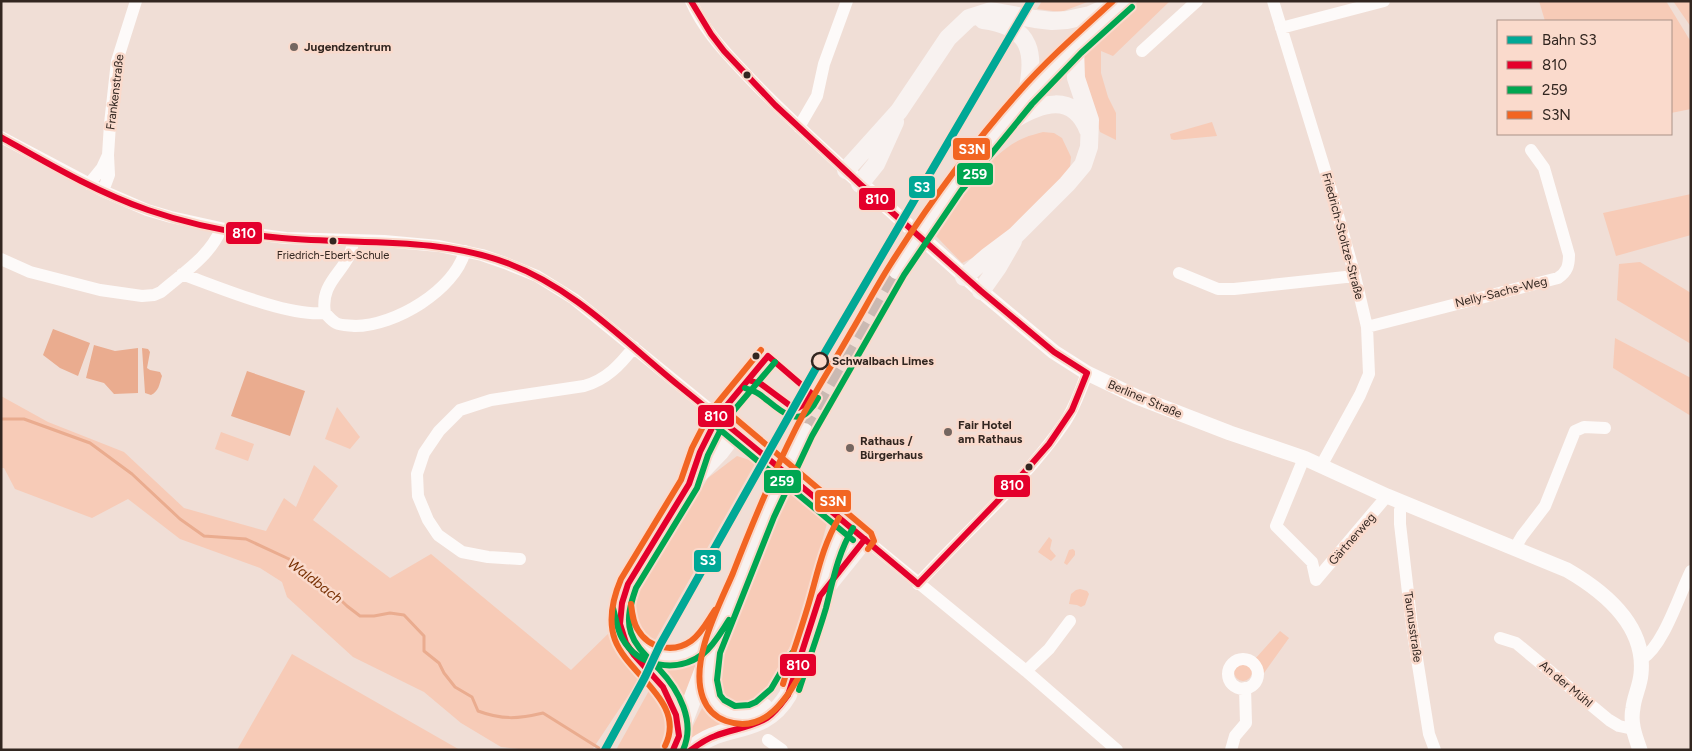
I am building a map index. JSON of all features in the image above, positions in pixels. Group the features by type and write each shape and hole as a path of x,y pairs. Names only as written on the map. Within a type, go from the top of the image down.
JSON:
{"main road":[{"path":"846,170 899,111 948,38 963,23 977,14 992,11 1043,20 1067,20 1090,15 1120,1"},
{"path":"897,270 954,186 1006,124 1025,98 1075,47 1126,1"},
{"path":"963,23 972,20 993,21 1004,24 1020,34 1026,42 1032,65 1025,98"},
{"path":"964,277 1016,236 1078,171 1087,156 1090,139 1090,120 1076,78 1075,47"},
{"path":"1006,124 1036,107 1059,104 1076,111 1088,129 1090,139"},
{"path":"860,184 876,164 899,111"},
{"path":"981,291 1016,236"},
{"path":"676,743 671,700 660,682 625,643 620,623 622,606 628,584 689,484 700,452 718,416"},
{"path":"689,484 720,452 736,431"},
{"path":"676,743 727,608 766,514 804,432"},
{"path":"691,750 712,737 755,725 768,718 782,706 788,695 820,596 827,561 834,542 846,523"},
{"path":"820,596 865,539"},
{"path":"622,606 629,634 636,643 658,656 670,658 685,655 702,643 727,608"},
{"path":"711,651 709,687 712,697 722,709 732,714 744,716 755,713 769,704 778,694 800,656"}],"street":[{"name":"Frankenstraße","path":"104,191 109,175 108,155 117,61 136,1"},
{"path":"691,1 724,52 775,105 846,170"},
{"path":"799,127 817,96 824,64 848,1"},
{"path":"1142,52 1197,1"},
{"name":"Friedrich-Stoltze-Straße","path":"1273,1 1329,182 1367,327 1369,374 1360,395 1321,466"},
{"path":"1281,28 1384,1"},
{"path":"1,137 89,184 147,210 171,217 221,229 286,238 439,246 465,251 520,269 553,285 574,299 750,442 918,584 1026,671 1117,750"},
{"name":"Nelly-Sachs-Weg","path":"1367,327 1558,278 1565,273 1569,265 1569,255 1544,168 1532,150"},
{"name":"Frankenstraße","path":"89,184 102,168 108,155"},
{"name":"Berliner Straße","path":"846,170 964,277 1054,352 1087,373 1137,398 1304,458 1387,496 1567,570 1601,592 1621,614 1636,634 1642,658"},
{"path":"1,259 30,272 100,290 154,296 182,274 212,246 221,229"},
{"path":"353,241 352,250 347,260 331,280 323,300 325,313 337,324 360,326 378,323 424,302 458,268 465,251"},
{"path":"1179,273 1218,289 1234,289 1355,276"},
{"path":"182,274 267,303 309,314 325,313"},
{"path":"520,559 488,557 462,552 438,535 428,520 418,496 417,474 424,453 439,431 460,410 490,400 597,383 620,365 634,347"},
{"path":"918,584 1016,482 1066,421 1087,373"},
{"path":"1515,548 1545,506 1575,431 1584,428 1605,428"},
{"name":"Gärtnerweg","path":"1304,458 1276,526 1312,562 1316,580 1387,496"},
{"name":"Taunusstraße","path":"1403,502 1400,510 1400,524 1412,627 1429,734 1435,750"},
{"path":"1640,750 1633,730 1632,709 1641,676 1642,658 1649,654 1658,643 1691,571"},
{"path":"1026,671 1049,650 1070,621"},
{"name":"An der Mühl","path":"1500,638 1516,643 1609,720 1619,726 1633,730"},
{"path":"1231,750 1235,736 1246,724 1245,688"},
{"path":"768,740 782,750"}],"shaded area":[{"path":"1042,1 1090,1 1061,12 1037,9"},
{"path":"1139,1 1170,1 1113,56 1101,51 1101,73 1108,97 1116,113 1116,140 1100,132 1085,82 1084,57 1104,30"},
{"path":"1539,1 1666,1 1691,42 1691,109 1672,113 1672,20 1545,20"},
{"path":"1673,1 1691,1 1691,27"},
{"path":"1212,122 1217,136 1171,139 1170,134"},
{"path":"1043,132 1054,133 1062,138 1071,157 1070,168 1056,191 987,251 962,263 934,234 974,180 998,155 1024,138"},
{"path":"1691,194 1691,235 1616,256 1603,213"},
{"path":"1640,262 1691,293 1691,344 1617,300 1619,264"},
{"path":"53,329 90,343 78,376 60,368 43,355"},
{"path":"1615,338 1691,378 1691,416 1613,368"},
{"path":"94,345 115,351 138,348 138,393 114,394 104,383 86,378"},
{"path":"142,348 148,349 150,352 147,368 160,372 162,376 157,390 151,395 145,393"},
{"path":"247,371 305,391 290,436 231,416"},
{"path":"1,396 48,422 124,452 184,508 266,531 284,498 296,507 314,465 338,486 313,520 390,578 431,554 571,670 614,628 622,652 640,678 592,750 528,750 501,747 461,723 424,692 353,657 287,597 282,582 260,568 180,539 128,499 92,518 15,489 4,468 1,468"},
{"path":"337,407 360,437 350,449 325,439"},
{"path":"221,432 254,444 248,461 215,449"},
{"path":"737,456 756,462 653,644 639,626 634,604 640,588 708,478"},
{"path":"790,487 828,520 796,636 776,671 775,679 760,697 746,704 734,704 722,697 717,686 719,660"},
{"path":"1049,537 1052,540 1050,549 1056,556 1051,561 1038,552"},
{"path":"1073,549 1075,555 1067,565 1064,563 1069,550"},
{"path":"1080,589 1087,591 1089,594 1085,605 1081,607 1069,604 1071,594"},
{"path":"1280,631 1289,638 1264,673 1255,659"},
{"path":"706,645 682,706 669,680 650,657"},
{"path":"292,654 460,750 237,750"},
{"path":"1243,663 1251,668 1252,672 1247,680 1243,681 1235,676 1234,672 1239,664"},
{"path":"651,687 665,701 670,732 661,750 616,750"},
{"path":"706,700 757,720 681,750"}],"waterway":[{"name":"Waldbach","path":"1,419 24,419 90,443 132,474 180,519 204,536 246,539 289,559 323,583 360,616 390,613 404,615 424,636 424,651 439,663 455,687 472,697 478,711 510,718 543,713 602,750"}],"tunnel":[{"path":"804,432 897,270"}],"rail line":[{"name":"S3","path":"605,750 645,677 660,645 820,361 1031,1"}],"transit line":[{"name":"810","path":"691,1 724,51 775,105 860,184 981,291 1054,352 1087,373"},
{"name":"S3N","path":"808,661 785,698 766,717 754,722 741,724 726,721 715,715 703,698 700,668 703,651 714,617 762,500 815,392 904,243 967,155 1040,69 1113,1"},
{"name":"259","path":"792,653 771,689 756,702 749,705 735,706 724,700 720,695 717,680 720,653 774,517 812,436 904,275 961,191 1032,104 1081,53 1132,7"},
{"name":"810","path":"1,137 110,195 148,210 181,220 214,228 265,236 310,240 396,243 452,249 480,254 531,274 554,286 597,317 918,584"},
{"name":"S3N","path":"665,746 670,730 668,716 662,702 631,665 615,640 612,625 614,602 621,579 681,480 692,448 711,411 761,350"},
{"name":"810","path":"768,356 811,393 803,405 798,408 792,407 761,384 748,380 768,356"},
{"name":"259","path":"683,750 688,728 683,707 679,696 666,677 633,638 629,622 631,605 636,588 697,488 708,455 725,421 775,362"},
{"name":"810","path":"918,584 1013,485 1049,444 1072,410 1087,373"},
{"name":"810","path":"673,750 679,736 676,715 663,687 634,655 626,643 620,624 622,603 628,584 689,484 700,452 718,416 748,380"},
{"name":"259","path":"745,388 757,393 783,412 796,417 803,416 809,411 818,398"},
{"name":"S3N","path":"724,409 871,533 874,541 868,549"},
{"name":"259","path":"712,423 853,540"},
{"name":"S3N","path":"783,684 820,561 839,518"},
{"name":"259","path":"799,690 823,618 840,557 853,528"},
{"name":"810","path":"691,750 712,737 761,721 770,716 779,707 788,695 820,596 865,539"},
{"name":"S3N","path":"631,604 635,624 643,636 655,645 670,648 684,645 695,638 715,610"},
{"name":"259","path":"613,608 620,635 629,648 638,656 659,664 682,664 703,654 729,620"}],"place":[{"name":"Jugendzentrum","path":"294,47"},
{"name":"Friedrich-Ebert-Schule","path":"333,241"},
{"name":"Schwalbach Limes","path":"820,361"},
{"name":"Fair Hotel am Rathaus","path":"948,432"},
{"name":"Rathaus / Bürgerhaus","path":"850,448"}]}
